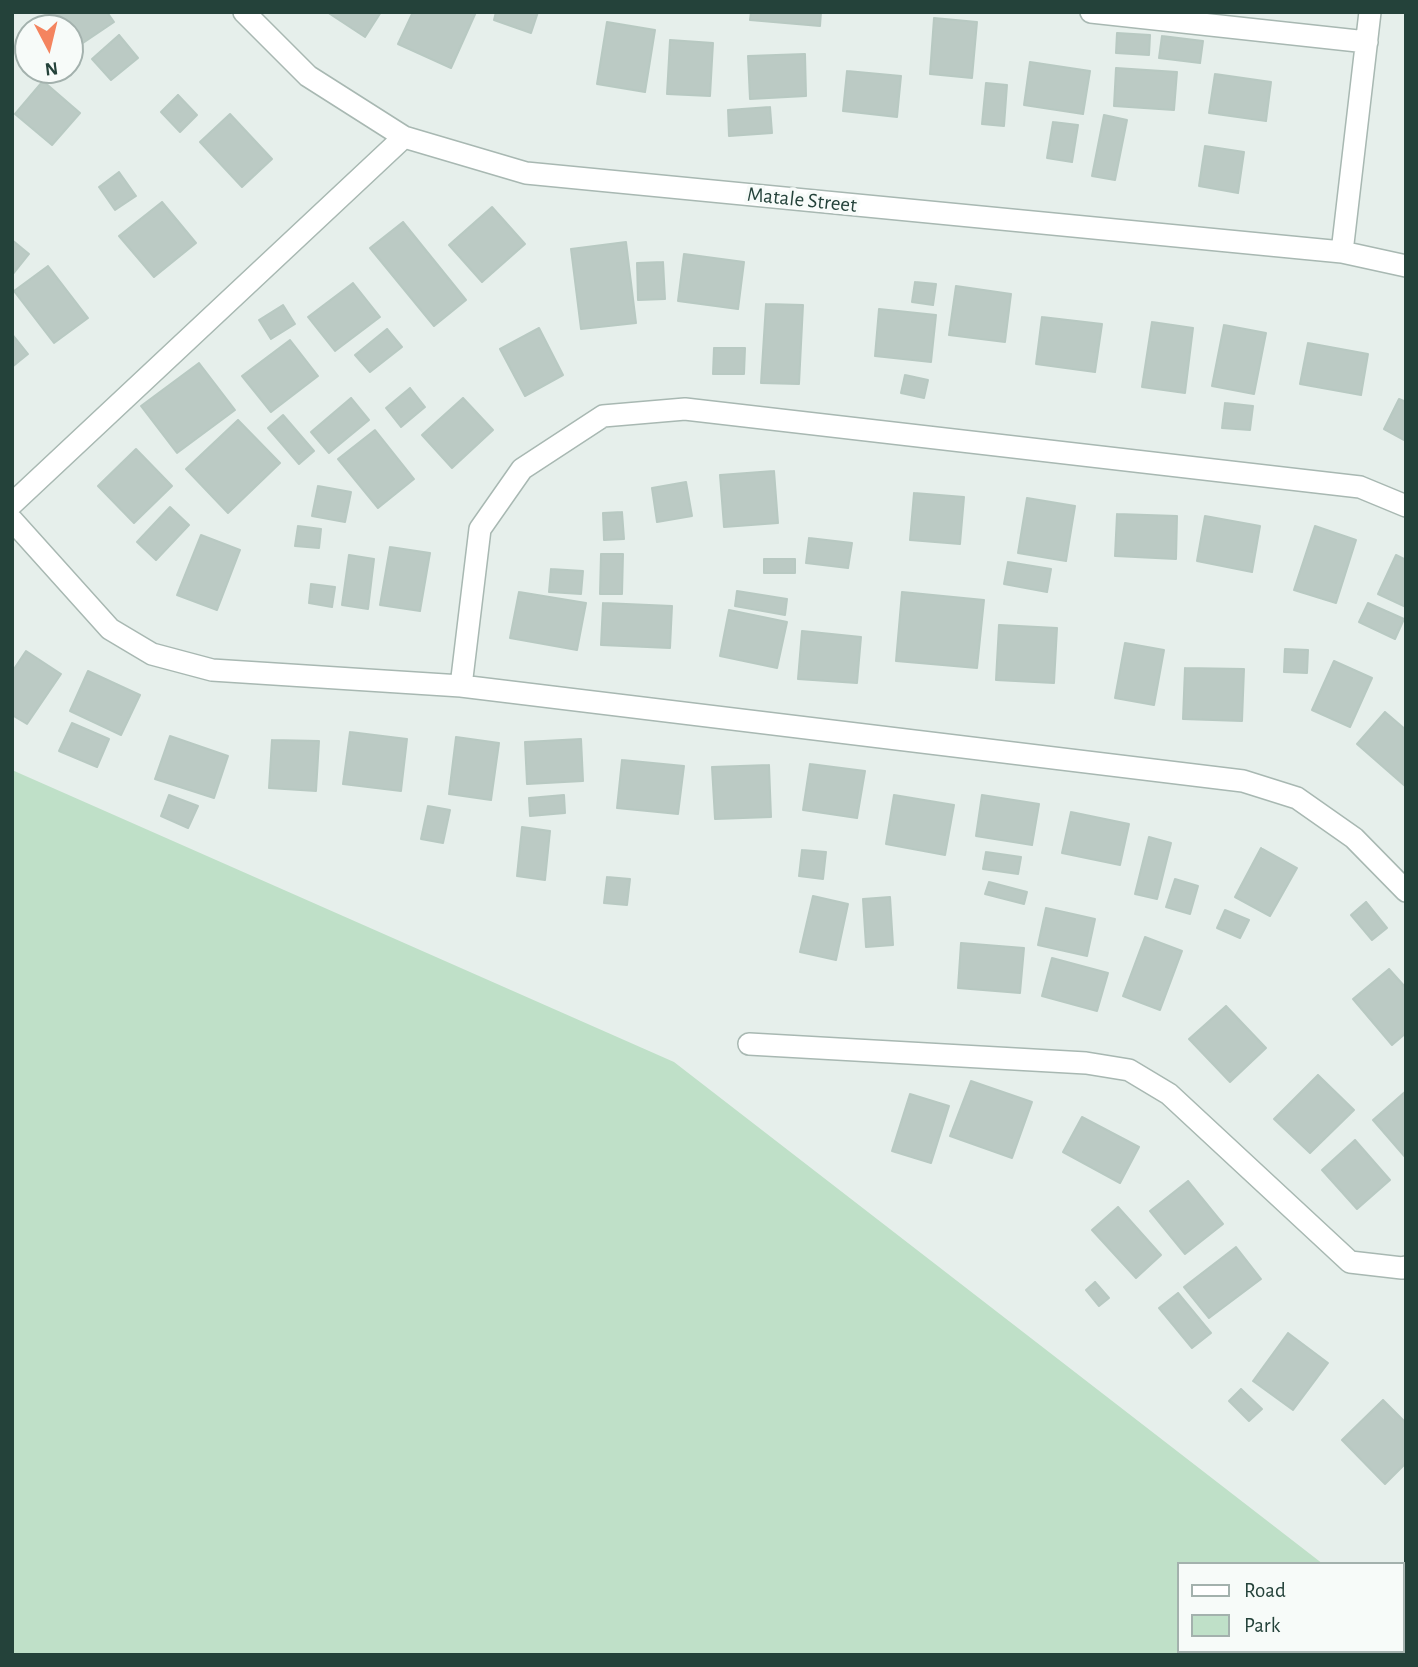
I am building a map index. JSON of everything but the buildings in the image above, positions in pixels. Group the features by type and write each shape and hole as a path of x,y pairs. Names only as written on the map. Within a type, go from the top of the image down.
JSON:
{"street":[{"name":"Matale Street","path":"244,12 308,76 404,137 527,173 1342,252 1406,266"},
{"path":"1091,12 1367,42"},
{"path":"1342,252 1370,12"},
{"path":"12,504 404,137"},
{"path":"461,686 480,529 522,469 603,416 685,409 1360,487 1406,506"},
{"path":"12,520 110,629 152,654 212,670 461,686 1243,781 1297,798 1354,838 1406,891"},
{"path":"748,1044 1086,1063 1129,1070 1169,1094 1350,1262 1402,1268 1406,1266"}],"green space":[{"path":"12,770 674,1062 1320,1562 1176,1562 1176,1653 1404,1653 1404,1626 1406,1628 1406,1655 12,1655"}]}
